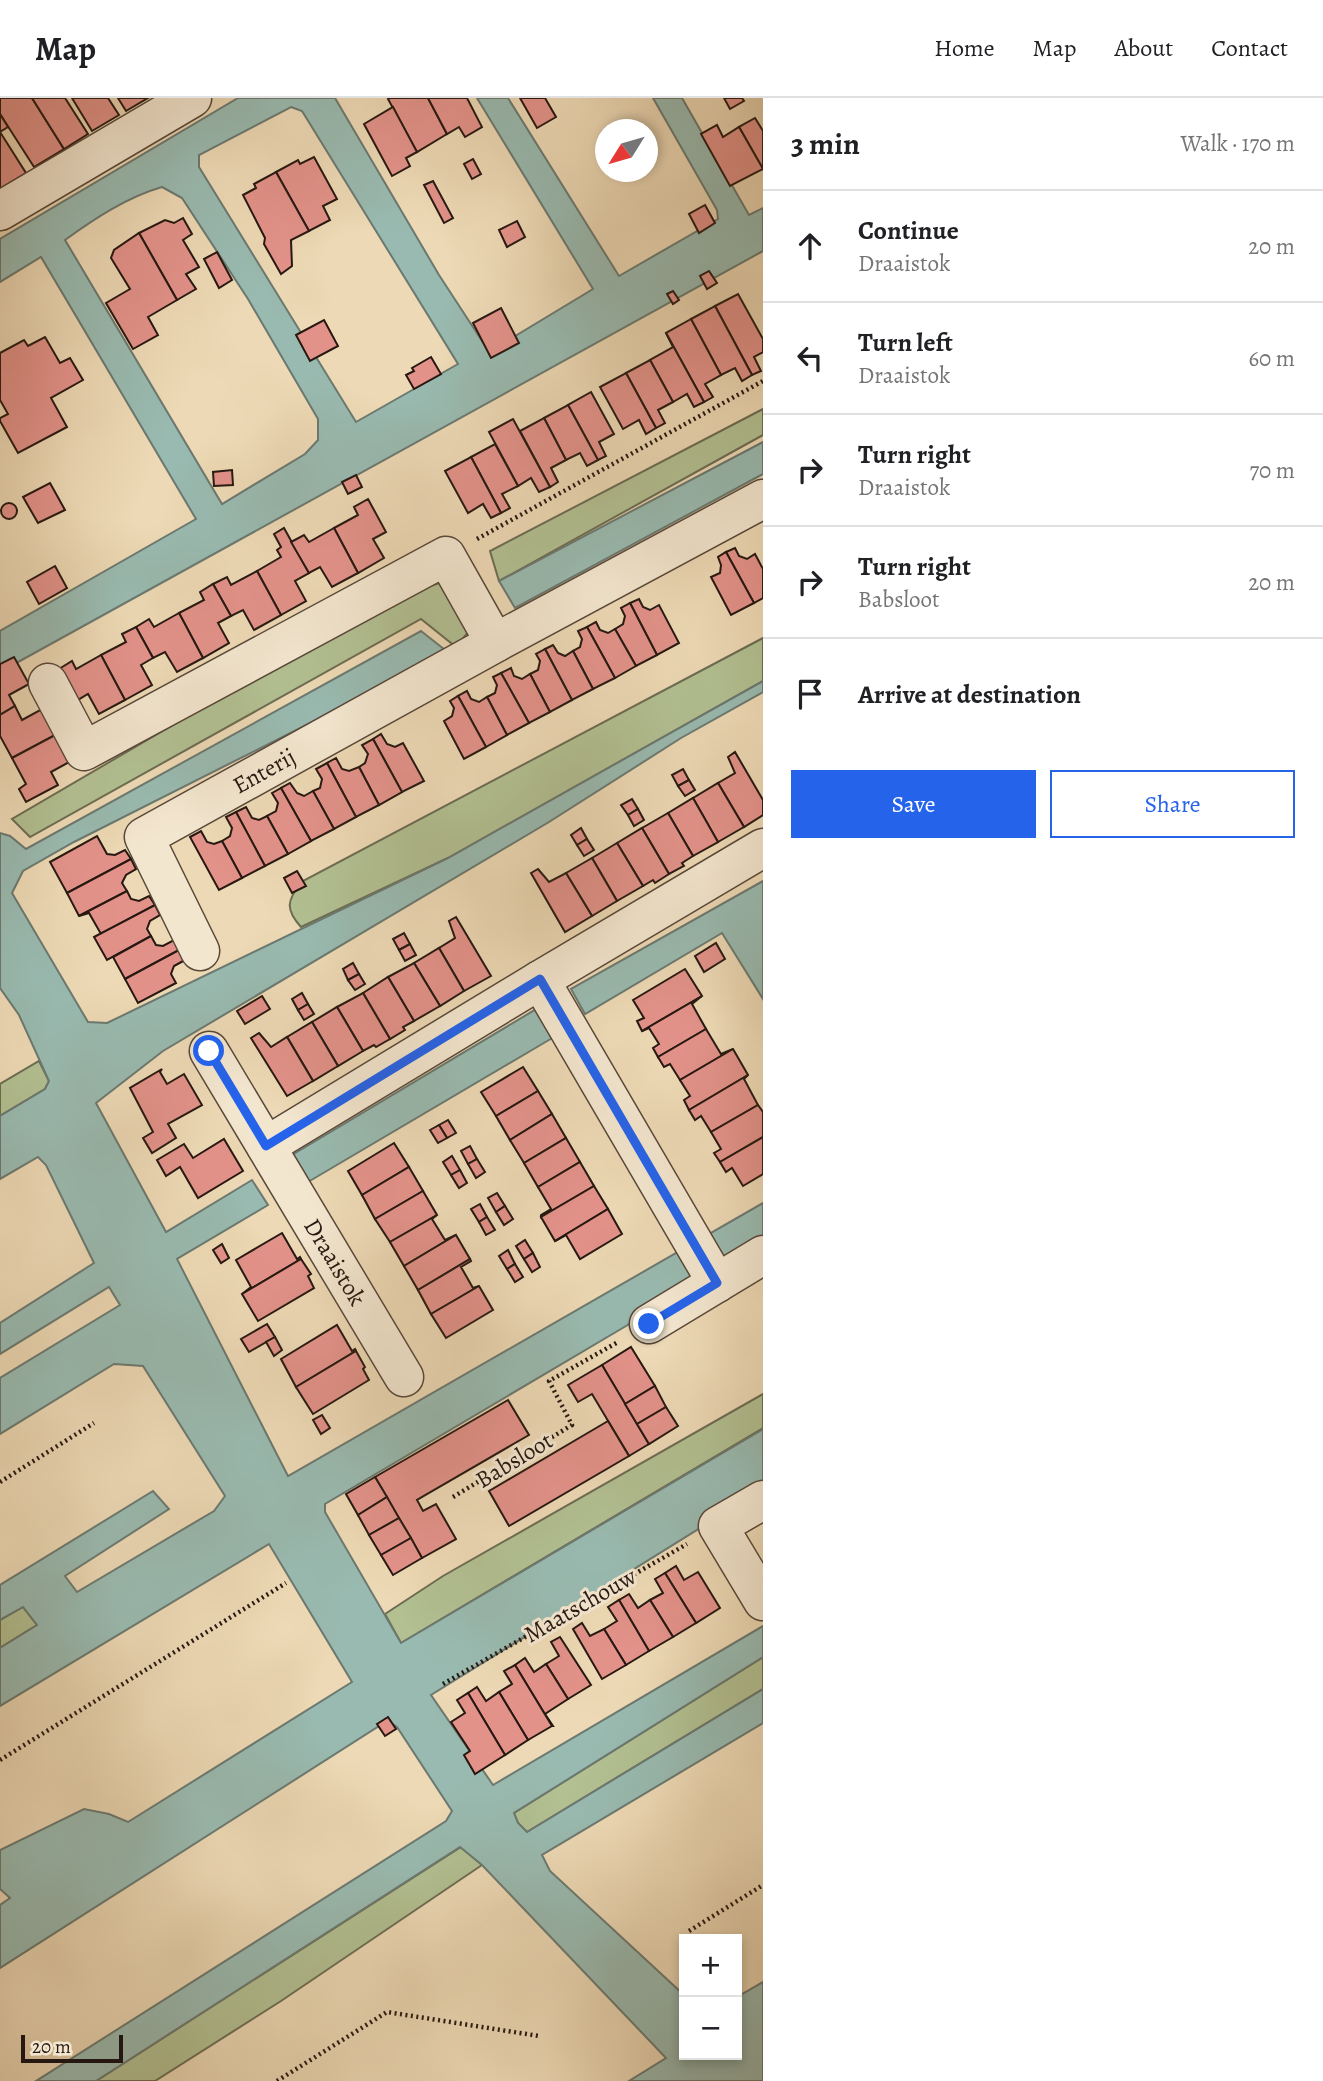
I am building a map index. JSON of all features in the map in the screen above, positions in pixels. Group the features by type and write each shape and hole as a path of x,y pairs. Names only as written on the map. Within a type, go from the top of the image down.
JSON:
{"street":[{"path":"0,211 191,98"},
{"name":"Enterij","path":"200,951 144,837 763,499"},
{"path":"48,683 84,751 446,556 495,643"},
{"path":"279,1168 544,988 763,848"},
{"path":"544,988 717,1283"},
{"name":"Draaistok","path":"209,1051 404,1377"},
{"path":"649,1324 763,1255"},
{"path":"763,1500 718,1526 763,1601"}],"path":[{"path":"446,556 763,381"},
{"name":"Babsloot","path":"453,1497 572,1425 549,1381 649,1324"},
{"path":"0,1482 94,1423"},
{"name":"Maatschouw","path":"443,1684 718,1526"},
{"path":"0,1760 286,1583"},
{"path":"689,1931 763,1885"},
{"path":"277,2081 387,2012 539,2036"}],"green space":[{"path":"763,409 763,435 499,581 490,551"},
{"path":"443,582 468,632 456,647 421,619 30,837 12,819 390,598"},
{"path":"763,638 763,681 448,858 301,927 292,915 291,900 301,882"},
{"path":"39,1061 49,1081 45,1089 0,1116 0,1084"},
{"path":"763,1394 763,1428 401,1643 385,1614 443,1576"},
{"path":"23,1607 37,1625 0,1648 0,1620"},
{"path":"763,1657 763,1689 527,1832 518,1823 514,1813"},
{"path":"461,1847 482,1865 281,2001 155,2081 96,2081"}],"water":[{"path":"238,98 335,98 439,275 486,347 497,347 593,289 477,98 508,98 619,276 718,219 717,210 653,98 682,98 749,215 763,208 763,251 0,672 0,631 196,519 41,257 0,282 0,239","holes":["291,107 302,111 458,364 356,422 199,167 199,155","162,187 182,198 248,299 318,419 318,440 305,454 222,504 65,240 124,203"]},
{"path":"763,442 763,474 515,608 499,581"},
{"path":"421,631 449,653 74,842 23,871 12,893 88,1022 107,1023 448,858 763,681 763,692 681,738 549,822 163,1051 96,1103 166,1232 252,1180 268,1205 177,1259 288,1476 763,1203 763,1235 626,1326 325,1504 325,1512 401,1643 763,1429 763,1489 431,1695 493,1785 763,1626 763,1657 514,1813 518,1823 527,1832 763,1689 763,1723 542,1855 550,1871 679,1990 679,2060 742,2060 742,1994 763,1982 763,2081 629,2081 666,2058 482,1865 460,1847 96,2081 36,2081 446,1821 452,1811 397,1727 387,1721 0,1968 0,1905 10,1898 0,1889 0,1850 84,1809 109,1814 128,1822 352,1682 269,1544 0,1706 0,1648 37,1625 23,1607 0,1620 0,1585 153,1491 169,1509 65,1576 77,1592 214,1511 225,1496 143,1366 114,1364 0,1434 0,1378 120,1305 109,1287 0,1354 0,1323 94,1263 46,1165 38,1157 0,1179 0,1116 45,1089 49,1081 19,1015 0,988 0,833 10,836 26,849"},
{"path":"763,881 763,999 722,933 585,1014 571,989"},
{"path":"538,1008 554,1037 308,1182 292,1155"}],"building":[{"path":"0,98 32,98 64,149 34,167 0,114"},
{"path":"32,98 65,98 88,134 64,149"},
{"path":"72,98 108,98 119,115 92,131"},
{"path":"118,98 148,98 126,111"},
{"path":"428,98 447,134 417,152 388,99"},
{"path":"428,98 467,98 482,127 465,137 459,127 447,134"},
{"path":"520,98 545,98 556,117 537,128"},
{"path":"724,98 742,98 744,101 730,109"},
{"path":"393,107 417,152 406,158 410,166 392,176 364,124"},
{"path":"0,114 8,127 0,132"},
{"path":"755,118 763,131 763,169 739,127"},
{"path":"717,125 723,137 739,127 763,169 730,186 701,134"},
{"path":"0,132 26,173 0,189"},
{"path":"314,157 337,199 323,206 330,220 309,231 276,172 298,160 300,164"},
{"path":"473,159 481,174 472,179 464,164"},
{"path":"276,172 309,231 291,240 292,266 281,274 264,244 265,238 243,195 256,188 254,184"},
{"path":"433,181 453,218 444,223 424,185"},
{"path":"705,205 715,223 699,233 689,214"},
{"path":"183,218 192,234 183,240 199,267 186,274 196,289 177,300 139,233 165,220 174,223"},
{"path":"517,221 525,237 507,247 499,230"},
{"path":"139,233 177,300 148,317 158,335 133,349 106,303 130,289 111,258 114,250"},
{"path":"217,252 232,280 219,288 204,259"},
{"path":"709,271 717,283 707,289 700,276"},
{"path":"673,291 679,300 673,304 667,294"},
{"path":"738,294 763,339 763,352 754,357 761,371 752,375 715,306"},
{"path":"715,306 752,375 742,381 735,368 721,375 691,319"},
{"path":"501,308 519,343 491,358 473,323"},
{"path":"691,319 721,375 705,384 713,397 704,402 666,333"},
{"path":"324,320 338,346 310,361 296,335"},
{"path":"666,333 704,402 694,407 687,394 673,402 650,360 673,347"},
{"path":"45,337 60,363 70,358 83,380 51,398 67,427 18,453 0,421 0,418 8,414 0,400 0,353 24,340 28,346"},
{"path":"431,357 441,374 414,389 406,375 414,371 412,368"},
{"path":"650,360 673,402 658,410 665,423 656,428 626,373"},
{"path":"626,373 656,428 646,434 639,420 623,429 600,387"},
{"path":"591,392 614,434 599,442 606,456 598,460 568,405"},
{"path":"568,405 598,460 587,466 580,453 566,460 544,418"},
{"path":"544,418 566,460 551,468 558,482 550,487 520,431"},
{"path":"513,419 550,487 539,492 531,478 518,486 489,432"},
{"path":"495,444 518,486 502,494 510,508 501,513 471,457"},
{"path":"471,457 501,513 491,518 483,504 468,513 445,471"},
{"path":"232,470 233,485 214,486 213,472"},
{"path":"356,475 362,487 348,494 342,482"},
{"path":"50,483 65,510 38,523 23,497"},
{"path":"368,499 386,532 373,539 384,558 358,573 334,528 358,515 354,507"},
{"path":"9,503 17,511 9,519 1,511"},
{"path":"284,528 309,573 295,581 306,601 281,615 257,571 281,557 277,550 281,547 274,534"},
{"path":"334,528 358,573 332,587 320,567 309,573 291,542 304,535 309,542"},
{"path":"735,548 739,556 747,559 755,554 763,569 763,598 754,603 726,552"},
{"path":"726,552 754,603 731,615 711,577 720,573 718,557"},
{"path":"55,566 67,588 39,604 27,582"},
{"path":"257,571 281,615 254,630 243,610 231,616 213,584 227,577 231,585"},
{"path":"213,584 231,616 218,623 229,643 203,658 179,613 204,600 200,592"},
{"path":"639,599 643,607 650,610 659,605 679,643 657,655 630,603"},
{"path":"630,603 657,655 636,666 615,629 623,624 625,616 621,608"},
{"path":"179,613 203,658 177,672 165,652 153,658 136,627 149,619 154,627"},
{"path":"596,622 600,630 608,633 615,629 636,666 615,678 587,627"},
{"path":"136,627 153,658 141,665 152,685 125,700 101,655 126,642 122,634"},
{"path":"587,627 615,678 593,689 573,651 580,647 582,639 578,631"},
{"path":"553,645 558,653 565,656 573,651 593,689 572,700 545,649"},
{"path":"545,649 572,700 550,712 530,674 538,670 540,661 536,654"},
{"path":"101,655 125,700 99,714 88,694 76,701 59,669 72,661 76,669"},
{"path":"14,657 29,684 9,695 15,706 0,715 0,664"},
{"path":"511,668 514,676 522,679 530,674 550,712 529,723 501,673"},
{"path":"501,673 529,723 507,735 487,697 495,693 497,685 493,677"},
{"path":"467,691 471,699 479,702 487,697 507,735 486,747 458,696"},
{"path":"458,696 486,747 464,759 444,721 452,716 454,708 450,701"},
{"path":"15,706 22,720 42,709 57,734 12,758 0,736 0,715"},
{"path":"57,734 71,761 51,772 58,785 26,802 19,789 26,784 12,758"},
{"path":"381,734 387,744 395,747 403,743 424,781 402,792 373,739"},
{"path":"373,739 402,792 379,805 359,767 365,763 368,754 362,745"},
{"path":"735,752 763,800 763,815 744,827 718,783 735,773 728,757"},
{"path":"336,758 342,769 349,771 359,767 379,805 356,817 327,763"},
{"path":"327,763 356,817 334,829 313,791 320,788 322,779 316,769"},
{"path":"683,769 689,780 678,786 672,775"},
{"path":"689,780 695,790 685,796 678,786"},
{"path":"290,783 297,793 304,796 313,791 334,829 311,841 281,788"},
{"path":"718,783 744,827 718,842 693,798"},
{"path":"281,788 311,841 288,854 267,816 276,811 278,803 272,793"},
{"path":"693,798 718,842 693,856 668,813"},
{"path":"632,799 638,809 628,815 621,805"},
{"path":"246,807 252,818 259,820 267,816 288,854 265,866 236,812"},
{"path":"638,809 644,820 634,826 628,815"},
{"path":"236,812 265,866 242,878 222,841 230,836 232,828 226,817"},
{"path":"668,813 693,856 682,863 684,866 669,874 642,828"},
{"path":"581,828 587,839 577,845 571,835"},
{"path":"642,828 669,874 655,883 653,880 643,886 617,843"},
{"path":"201,831 207,842 214,844 222,841 242,878 219,890 190,837"},
{"path":"97,836 107,854 115,855 125,850 131,859 67,893 50,862"},
{"path":"587,839 594,850 584,856 577,845"},
{"path":"617,843 643,886 617,901 592,858"},
{"path":"592,858 617,901 592,916 566,873"},
{"path":"131,859 136,869 126,875 122,883 127,891 79,916 67,893"},
{"path":"538,869 549,882 566,873 592,916 565,932 531,873"},
{"path":"297,871 306,886 292,893 284,878"},
{"path":"127,891 131,899 139,901 149,896 155,905 101,934 89,913 79,916"},
{"path":"155,905 160,915 150,921 147,929 151,936 107,960 94,937"},
{"path":"456,917 491,976 464,991 439,948 455,938 449,921"},
{"path":"404,933 410,944 399,950 393,939"},
{"path":"151,936 156,945 163,946 174,940 179,950 125,979 113,957"},
{"path":"716,943 725,959 704,972 695,956"},
{"path":"410,944 416,955 405,961 399,950"},
{"path":"439,948 464,991 440,1006 414,963"},
{"path":"179,950 185,960 174,966 171,974 176,983 138,1003 125,979"},
{"path":"353,963 359,974 348,980 343,969"},
{"path":"414,963 440,1006 414,1021 388,977"},
{"path":"685,969 702,996 642,1031 637,1021 644,1018 633,1000"},
{"path":"359,974 365,984 355,990 348,980"},
{"path":"388,977 414,1021 390,1039 363,993"},
{"path":"302,993 308,1004 298,1010 292,999"},
{"path":"363,993 390,1039 363,1051 337,1007"},
{"path":"262,996 270,1009 245,1024 237,1011"},
{"path":"702,996 692,1004 706,1029 658,1057 653,1048 659,1044 649,1028 642,1031"},
{"path":"308,1004 314,1014 304,1020 298,1010"},
{"path":"337,1007 363,1051 338,1066 312,1022"},
{"path":"312,1022 338,1066 313,1081 287,1037"},
{"path":"706,1029 721,1054 733,1049 680,1080 670,1064 664,1067 658,1057"},
{"path":"259,1033 271,1047 287,1037 313,1081 287,1096 251,1038"},
{"path":"733,1049 748,1075 689,1110 684,1100 690,1096 680,1080"},
{"path":"523,1067 538,1091 496,1116 481,1092"},
{"path":"162,1069 160,1072 167,1084 184,1074 202,1105 168,1124 176,1138 152,1153 143,1138 153,1132 130,1088"},
{"path":"748,1075 744,1079 758,1105 711,1132 701,1116 695,1120 689,1110"},
{"path":"538,1091 552,1114 510,1140 496,1116"},
{"path":"758,1105 763,1112 763,1137 720,1162 714,1153 721,1149 711,1132"},
{"path":"552,1114 566,1138 524,1163 510,1140"},
{"path":"448,1120 456,1133 447,1138 439,1125"},
{"path":"439,1125 447,1138 438,1143 430,1130"},
{"path":"763,1137 763,1174 743,1186 732,1168 726,1172 720,1162"},
{"path":"566,1138 580,1162 538,1187 524,1163"},
{"path":"224,1139 243,1171 198,1198 180,1167 166,1176 157,1160 184,1144 193,1158"},
{"path":"394,1143 409,1167 362,1195 348,1171"},
{"path":"470,1146 477,1159 468,1164 461,1151"},
{"path":"452,1156 460,1170 451,1175 443,1162"},
{"path":"477,1159 485,1172 476,1178 468,1164"},
{"path":"580,1162 594,1186 541,1217 551,1209 538,1187"},
{"path":"409,1167 423,1191 375,1219 362,1195"},
{"path":"460,1170 467,1183 459,1188 451,1175"},
{"path":"594,1186 608,1209 555,1241 541,1217"},
{"path":"423,1191 437,1215 390,1242 375,1219"},
{"path":"497,1193 505,1206 496,1212 488,1198"},
{"path":"480,1204 487,1217 479,1222 471,1209"},
{"path":"505,1206 513,1219 504,1225 496,1212"},
{"path":"608,1209 622,1234 580,1259 566,1235 555,1241"},
{"path":"437,1215 432,1219 445,1240 456,1235 404,1266 390,1242"},
{"path":"487,1217 495,1230 486,1235 479,1222"},
{"path":"282,1233 297,1259 301,1259 242,1294 251,1287 236,1260"},
{"path":"456,1235 470,1259 418,1290 404,1266"},
{"path":"525,1240 533,1253 524,1259 516,1246"},
{"path":"222,1244 229,1258 221,1263 213,1250"},
{"path":"508,1250 515,1264 507,1269 499,1256"},
{"path":"533,1253 540,1267 532,1272 524,1259"},
{"path":"301,1259 311,1274 308,1276 314,1288 258,1321 242,1294"},
{"path":"470,1259 471,1261 461,1267 473,1288 479,1286 431,1314 418,1290"},
{"path":"515,1264 523,1277 515,1282 507,1269"},
{"path":"479,1286 493,1310 446,1338 431,1314"},
{"path":"267,1324 275,1337 249,1352 241,1339"},
{"path":"337,1325 352,1351 356,1351 296,1387 281,1359"},
{"path":"275,1337 282,1350 274,1356 266,1342"},
{"path":"631,1347 655,1386 625,1404 602,1365"},
{"path":"356,1351 369,1380 313,1414 296,1387"},
{"path":"602,1365 649,1444 629,1456 592,1394 578,1402 568,1385"},
{"path":"655,1386 666,1407 637,1424 625,1404"},
{"path":"508,1400 529,1435 417,1500 423,1511 436,1504 456,1539 422,1558 375,1477"},
{"path":"666,1407 678,1426 649,1444 637,1424"},
{"path":"322,1415 330,1428 321,1434 313,1420"},
{"path":"608,1421 629,1456 509,1526 489,1491"},
{"path":"375,1477 387,1497 358,1515 346,1494"},
{"path":"387,1497 399,1518 369,1535 358,1515"},
{"path":"399,1518 411,1538 381,1555 369,1535"},
{"path":"411,1538 422,1558 393,1575 381,1555"},
{"path":"676,1566 684,1580 698,1572 720,1608 696,1623 665,1573"},
{"path":"665,1573 696,1623 673,1637 650,1600 663,1593 655,1579"},
{"path":"629,1594 638,1608 650,1600 673,1637 649,1651 619,1600"},
{"path":"619,1600 649,1651 626,1665 604,1629 617,1621 608,1607"},
{"path":"582,1623 590,1636 604,1629 626,1665 602,1679 573,1629"},
{"path":"560,1637 591,1685 568,1699 546,1664 559,1656 551,1642"},
{"path":"525,1658 534,1672 546,1664 568,1699 545,1714 553,1726 552,1726 515,1665"},
{"path":"515,1665 552,1726 528,1740 499,1692 512,1684 504,1671"},
{"path":"477,1687 486,1701 499,1692 528,1740 505,1755 468,1693"},
{"path":"468,1693 505,1755 475,1774 464,1755 470,1751 451,1722 465,1713 457,1700"},
{"path":"388,1717 396,1729 385,1736 377,1724"}],"route":[{"path":"209,1051 266,1146 540,979 717,1283 649,1324"}]}
